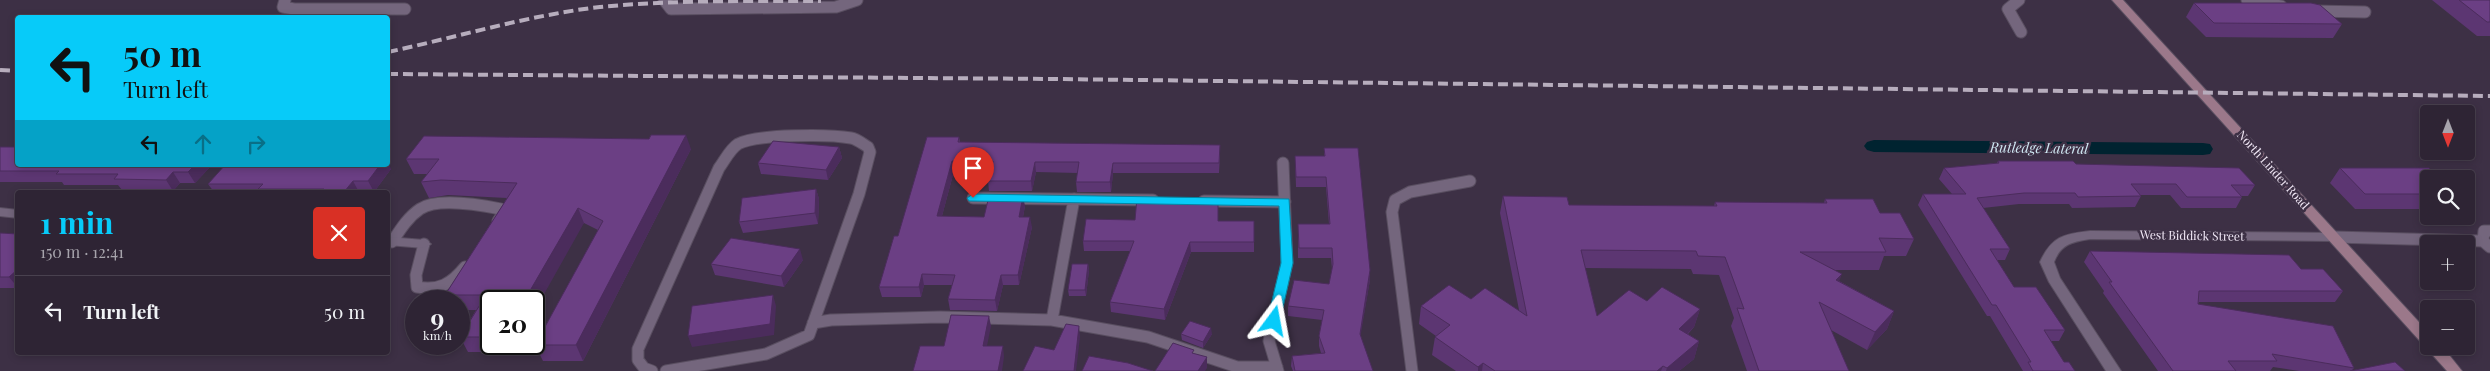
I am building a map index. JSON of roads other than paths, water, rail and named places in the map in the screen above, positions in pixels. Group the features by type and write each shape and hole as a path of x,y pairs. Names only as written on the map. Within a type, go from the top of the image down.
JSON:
{"main road":[{"name":"North Linder Road","path":"2117,0 2420,332"},
{"path":"2441,355 2455,371"}],"street":[{"path":"0,212 15,214"},
{"name":"West Biddick Street","path":"2114,371 2054,279 2047,262 2052,248 2066,238 2090,235 2334,237"},
{"path":"390,241 424,244"}],"lane":[{"path":"285,0 284,7 294,9 405,9"},
{"path":"664,0 670,9 836,7 858,0"},
{"path":"2019,0 2008,10 2022,32"},
{"path":"2247,0 2317,12 2365,12"},
{"path":"652,371 645,369 639,363 636,358 638,349 719,168 739,142 757,138 836,137 852,138 868,147 870,152 858,194 809,335 782,349 705,368 666,371"},
{"path":"813,324 831,320 940,317 1052,320 1148,337 1237,366 1277,369 1269,341 1287,263 1283,163"},
{"path":"1412,371 1392,212 1395,200 1410,192 1470,181"},
{"path":"973,198 1170,200"},
{"path":"1052,320 1074,199"},
{"path":"1189,201 1284,202"},
{"path":"390,241 413,214 422,207 433,205 491,206 501,209 502,215 491,230"},
{"path":"2334,237 2488,239"},
{"path":"424,244 416,275 417,286 433,290 446,286 452,281 475,253"}],"waterway":[{"name":"Rutledge Lateral","path":"1874,146 2203,149"}],"railway":[{"path":"390,52 547,15 600,7 683,2 821,1"},
{"path":"0,70 15,71"},
{"path":"390,74 1054,79 2490,96"}]}
